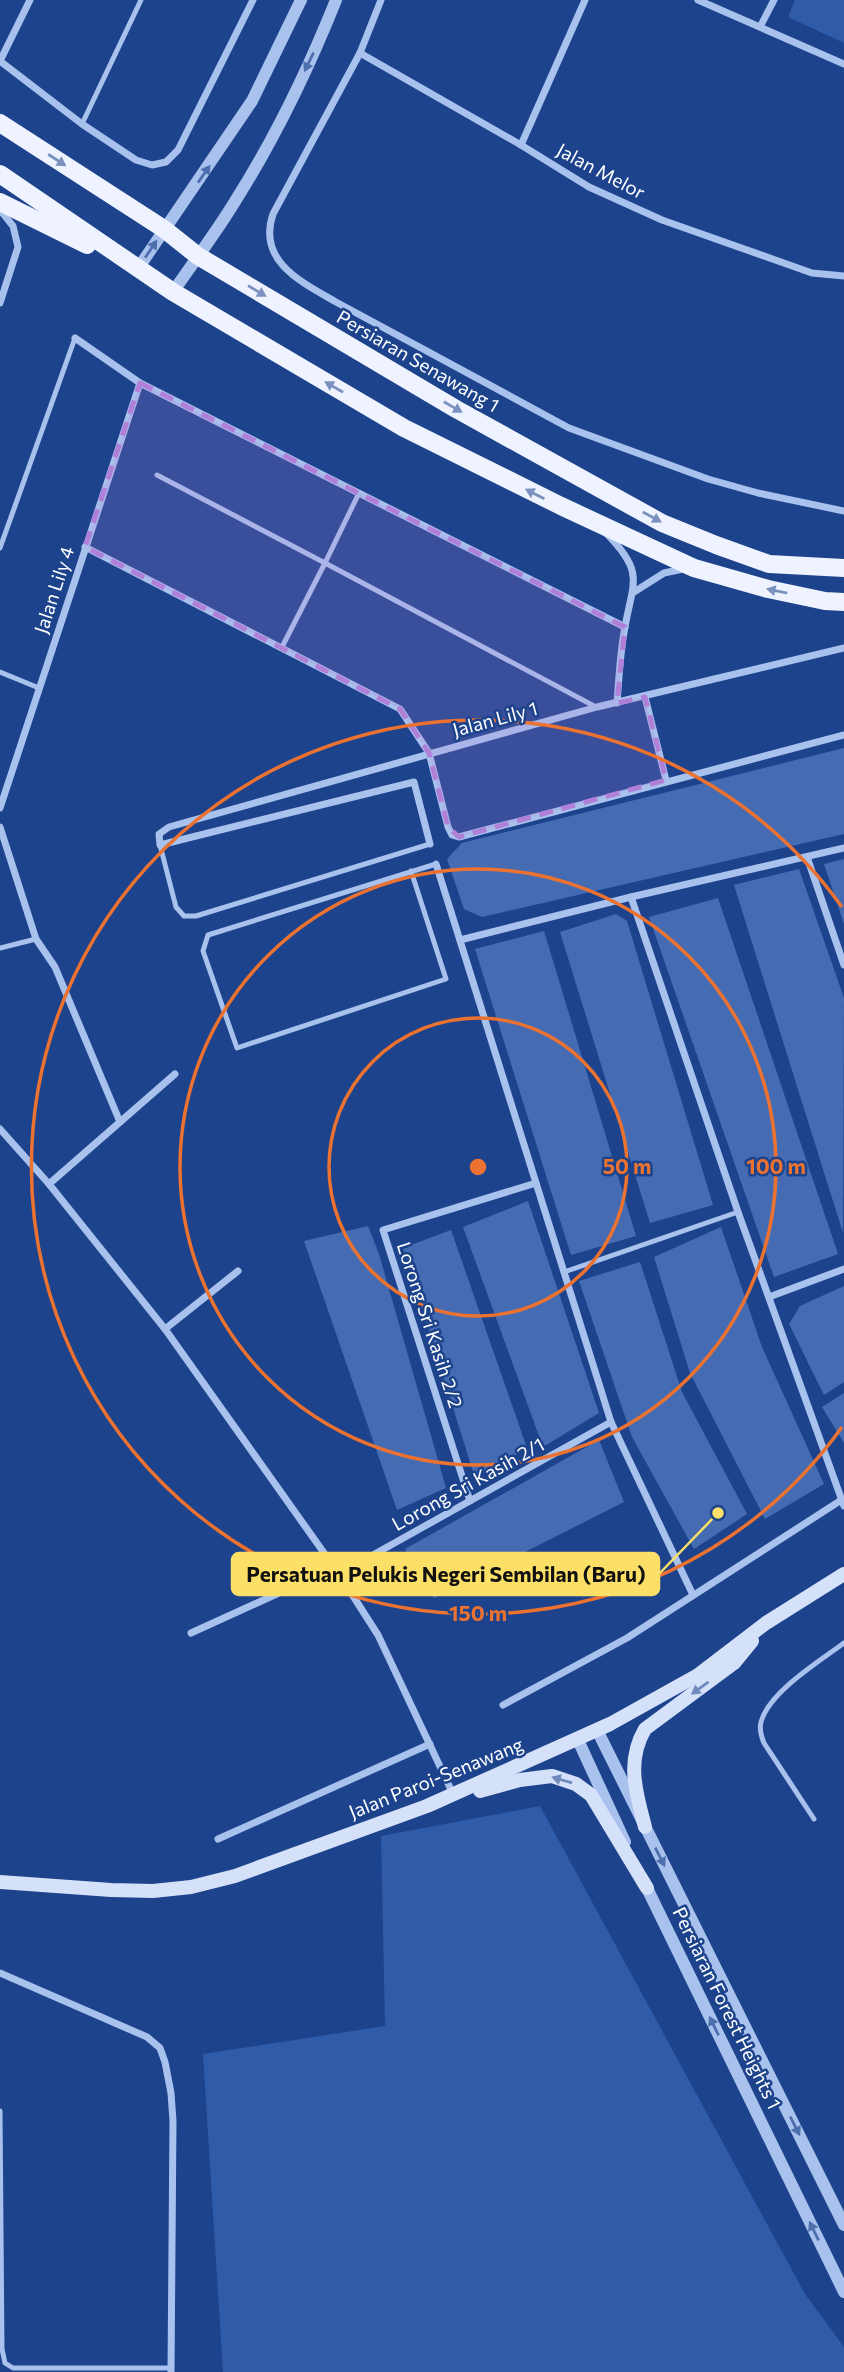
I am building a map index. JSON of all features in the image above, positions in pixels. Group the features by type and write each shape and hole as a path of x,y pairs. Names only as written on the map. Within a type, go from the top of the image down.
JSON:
{"main road":[{"name":"Persiaran Senawang 1","path":"0,123 164,229 198,256 456,409 662,523 769,564 844,568"},
{"path":"0,174 137,270 404,428 694,568 768,589 825,601 844,602"},
{"path":"0,202 137,270"},
{"name":"Jalan Paroi-Senawang","path":"0,1882 111,1890 153,1891 191,1887 235,1875 427,1806 578,1740 698,1675 765,1623 844,1574"},
{"path":"645,1827 634,1786 633,1765 645,1728 734,1663 765,1623"},
{"path":"427,1806 520,1780 552,1776 576,1784 591,1795 647,1888"}],"street":[{"path":"30,0 0,61 82,124 136,160 152,165 166,162 178,150 253,0"},
{"path":"137,270 252,101 301,0"},
{"path":"173,292 235,203 278,126 336,0"},
{"path":"381,0 360,53 272,214 269,241 282,266 335,302 569,428 708,479 758,493 844,511"},
{"path":"521,145 585,0"},
{"path":"698,0 844,64"},
{"path":"760,27 774,0"},
{"name":"Jalan Melor","path":"360,53 589,187 662,220 812,272 844,276"},
{"path":"0,210 13,226 18,247 0,303"},
{"path":"75,338 140,383 625,627"},
{"name":"Jalan Lily 4","path":"0,808 140,383"},
{"path":"597,523 620,547 634,577 634,592 625,627 617,703"},
{"path":"85,547 400,709 429,753 449,827 452,835 458,837 844,735"},
{"path":"634,592 664,573 694,568"},
{"name":"Jalan Lily 1","path":"160,845 159,834 169,827 597,707 844,648"},
{"path":"645,696 666,780"},
{"path":"160,845 414,782 430,844"},
{"path":"0,827 36,939 55,967 120,1122"},
{"path":"460,940 844,848"},
{"path":"807,857 844,964"},
{"path":"436,863 611,1422 693,1595"},
{"path":"503,1705 627,1638 843,1502 738,1212 631,897"},
{"path":"49,1184 175,1074"},
{"path":"0,1129 49,1184 165,1329 337,1571 378,1634 454,1795"},
{"name":"Lorong Sri Kasih 2/2","path":"470,1501 383,1230 536,1183"},
{"path":"769,1297 844,1269"},
{"path":"165,1329 237,1271"},
{"name":"Lorong Sri Kasih 2/1","path":"191,1633 337,1571 611,1422"},
{"name":"Persiaran Forest Heights 1","path":"597,1730 844,2225"},
{"name":"Persiaran Forest Heights 1","path":"578,1740 844,2292"},
{"path":"218,1839 430,1744"},
{"path":"0,1973 147,2037 160,2048 166,2062 173,2121 171,2370"}],"lane":[{"path":"82,124 141,0"},
{"path":"0,548 75,338"},
{"path":"157,475 597,707"},
{"path":"282,647 359,493"},
{"path":"0,672 39,688"},
{"path":"160,845 176,907 184,916 196,916 430,844"},
{"path":"411,871 446,979 237,1048 203,951 208,935 436,863"},
{"path":"0,948 36,939"},
{"path":"564,1272 738,1212"},
{"path":"814,1819 764,1743 760,1731 762,1719 779,1694 844,1643"},
{"path":"0,2110 2,2349 5,2363 13,2368 171,2370"}],"highlighted area":[{"path":"140,383 625,627 617,703 645,697 666,780 459,837 448,827 429,753 400,709 85,547"}],"shaded area":[{"path":"795,0 844,0 844,43 788,17"},
{"path":"540,1806 805,2294 844,2347 844,2372 223,2372 203,2054 385,2026 381,1836"}],"building":[{"path":"844,748 844,834 482,917 464,909 447,859 462,843"},
{"path":"844,859 844,924 824,864"},
{"path":"799,869 844,998 843,1233 734,885"},
{"path":"718,898 838,1254 774,1277 649,917"},
{"path":"616,914 627,921 713,1205 650,1223 560,932"},
{"path":"544,931 636,1236 571,1255 475,949"},
{"path":"528,1201 599,1413 543,1447 463,1227"},
{"path":"368,1226 379,1254 446,1488 397,1510 304,1241"},
{"path":"721,1227 762,1347 824,1484 765,1519 690,1373 654,1257"},
{"path":"451,1230 527,1448 475,1478 403,1248"},
{"path":"640,1262 682,1392 747,1514 694,1549 632,1437 579,1281"},
{"path":"844,1286 844,1382 824,1395 789,1324 800,1306"},
{"path":"844,1393 844,1443 822,1407"},
{"path":"599,1440 624,1502 434,1598 405,1549"}],"place":[{"name":"Persatuan Pelukis Negeri Sembilan (Baru)","path":"718,1513"}]}
